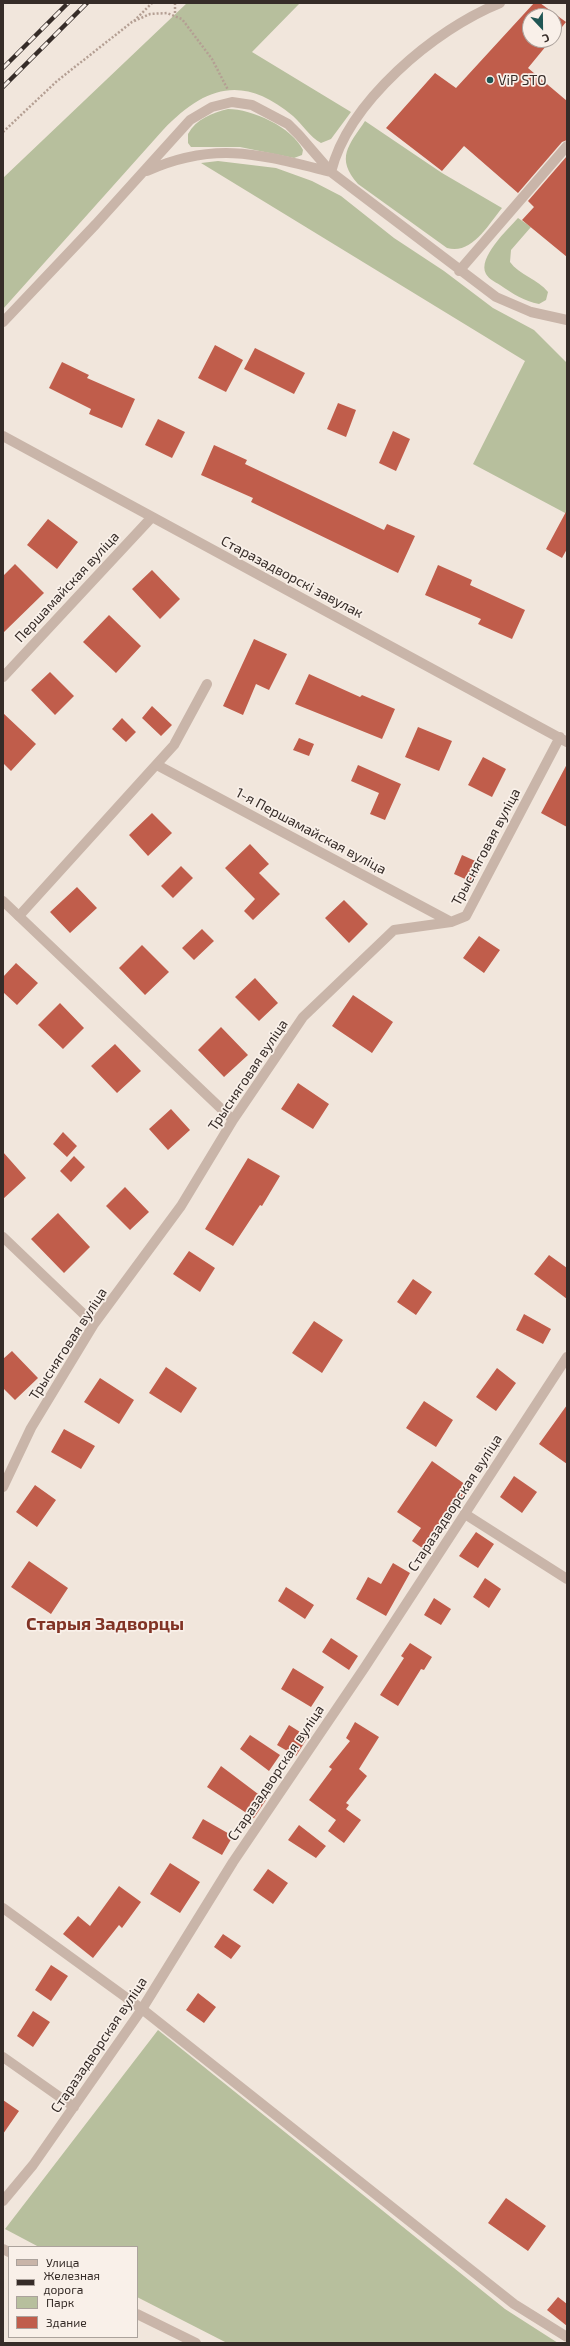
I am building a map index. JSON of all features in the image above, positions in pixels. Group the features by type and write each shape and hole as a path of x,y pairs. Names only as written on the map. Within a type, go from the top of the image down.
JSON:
{"street":[{"path":"331,172 335,158 349,132 387,82 403,65 438,37 500,3"},
{"path":"3,322 143,173 190,120 212,107 232,102 252,105 288,124 309,145 331,172 459,271 507,303 531,312 567,320"},
{"path":"459,271 567,146"},
{"path":"143,173 183,157 226,152 274,158 331,172"},
{"name":"Старазадворскі завулак","path":"3,436 563,740"},
{"name":"Першамайская вуліца","path":"3,677 152,517"},
{"path":"19,916 158,765 174,745 207,684"},
{"name":"Трысняговая вуліца","path":"3,1487 31,1428 94,1324 181,1206 233,1120 303,1017 394,930 451,922 466,916 563,740"},
{"name":"1-я Першамайская вуліца","path":"158,765 451,922"},
{"path":"3,901 233,1120"},
{"path":"3,1237 94,1324"},
{"name":"Старазадворская вуліца","path":"3,2201 33,2165 142,2008 233,1862 465,1514 567,1357"},
{"path":"465,1514 567,1579"},
{"path":"3,1908 142,2008 514,2304 567,2337"},
{"path":"3,2057 74,2107"},
{"path":"138,2314 196,2343"}],"path":[{"path":"3,132 44,92 132,22 152,3"},
{"path":"175,3 175,14"},
{"path":"132,22 159,13 175,14 189,26 212,59 223,78 232,102"}],"green space":[{"path":"187,3 300,3 252,52 351,112 331,139 321,143 313,137 293,116 275,103 258,94 241,90 225,91 209,95 194,103 163,130 3,309 3,178"},
{"path":"228,109 248,112 281,127 298,142 303,150 302,155 294,158 240,147 191,147 188,143 188,134 195,124 216,112"},
{"path":"365,121 442,173 502,208 479,237 464,247 456,249 447,248 358,184 347,167 346,159 347,152 354,137"},
{"path":"218,161 276,168 312,181 341,196 394,238 444,271 493,308 534,330 567,363 567,514 473,464 525,361 201,163"},
{"path":"518,218 531,227 511,250 510,262 518,270 548,292 546,300 539,304 519,297 492,280 486,274 484,267 486,260 495,244"},
{"path":"158,2030 505,2309 558,2343 227,2343 138,2298 138,2246 37,2246 5,2229"}],"building":[{"path":"534,3 540,3 547,8 529,8"},
{"path":"522,16 522,48 544,48 528,68 567,101 567,140 562,142 518,193 464,146 442,171 386,128 435,73 456,88"},
{"path":"562,19 566,22 562,27"},
{"path":"567,156 567,257 522,220 534,207 528,201"},
{"path":"215,345 243,360 226,392 198,378"},
{"path":"255,348 305,373 294,394 244,369"},
{"path":"62,362 89,375 87,378 135,399 122,428 89,414 91,409 49,388"},
{"path":"338,403 356,410 346,437 327,429"},
{"path":"158,419 185,432 172,458 145,445"},
{"path":"393,431 410,439 396,471 379,463"},
{"path":"214,445 247,460 245,464 384,530 387,524 415,536 398,573 251,502 253,498 201,475"},
{"path":"567,510 567,549 562,558 546,549"},
{"path":"48,519 78,542 57,569 27,545"},
{"path":"15,564 44,593 3,633 3,576"},
{"path":"438,565 472,580 470,585 525,610 512,639 478,624 481,619 425,595"},
{"path":"152,570 180,599 160,619 132,589"},
{"path":"109,615 141,646 116,673 83,642"},
{"path":"254,639 287,654 269,690 256,684 243,715 223,706"},
{"path":"50,672 74,696 55,715 31,690"},
{"path":"309,674 360,697 362,695 395,709 382,739 295,704"},
{"path":"152,706 172,725 161,736 142,718"},
{"path":"3,713 36,744 11,771 3,763"},
{"path":"122,718 136,732 126,742 112,729"},
{"path":"418,727 452,741 439,771 405,757"},
{"path":"299,738 314,744 309,756 293,750"},
{"path":"483,757 506,769 492,797 468,785"},
{"path":"567,764 567,827 541,813"},
{"path":"358,765 401,784 385,820 370,814 379,793 351,781"},
{"path":"152,813 172,833 148,856 129,835"},
{"path":"250,844 269,864 259,873 280,894 253,920 244,911 255,899 225,868"},
{"path":"462,855 482,864 474,883 454,874"},
{"path":"181,866 193,878 173,898 161,886"},
{"path":"77,887 97,908 70,933 50,912"},
{"path":"344,900 368,924 349,943 325,918"},
{"path":"202,929 214,941 194,960 182,948"},
{"path":"479,936 500,950 484,973 463,958"},
{"path":"142,945 169,972 145,995 119,968"},
{"path":"16,963 38,983 17,1005 3,992 3,977"},
{"path":"255,978 278,1003 259,1021 235,997"},
{"path":"353,995 393,1022 372,1053 332,1026"},
{"path":"60,1003 84,1028 63,1049 38,1025"},
{"path":"221,1027 248,1055 224,1077 198,1050"},
{"path":"115,1044 141,1071 117,1093 91,1066"},
{"path":"298,1083 329,1104 313,1129 281,1109"},
{"path":"171,1109 190,1130 168,1150 149,1129"},
{"path":"63,1132 77,1146 67,1157 53,1144"},
{"path":"3,1152 26,1178 3,1199"},
{"path":"74,1156 85,1167 71,1182 60,1171"},
{"path":"248,1158 280,1176 262,1206 260,1205 233,1246 205,1229"},
{"path":"125,1187 149,1212 130,1230 106,1206"},
{"path":"58,1213 90,1247 64,1273 31,1239"},
{"path":"189,1251 215,1268 200,1292 173,1274"},
{"path":"549,1255 567,1268 567,1299 534,1274"},
{"path":"413,1279 432,1292 416,1315 397,1302"},
{"path":"524,1314 551,1329 543,1344 516,1330"},
{"path":"314,1321 343,1340 322,1373 292,1353"},
{"path":"12,1351 38,1378 15,1400 3,1388 3,1359"},
{"path":"166,1367 197,1388 181,1413 149,1393"},
{"path":"497,1368 516,1383 496,1411 476,1397"},
{"path":"100,1378 134,1400 119,1424 84,1402"},
{"path":"424,1401 453,1420 436,1447 406,1428"},
{"path":"567,1405 567,1464 539,1444"},
{"path":"64,1429 95,1446 81,1469 51,1452"},
{"path":"432,1461 469,1487 447,1518 450,1520 428,1552 412,1541 421,1528 397,1512"},
{"path":"514,1476 537,1492 522,1513 500,1497"},
{"path":"35,1485 56,1500 37,1527 16,1512"},
{"path":"476,1532 494,1544 478,1568 459,1556"},
{"path":"29,1561 68,1588 51,1614 11,1587"},
{"path":"393,1563 410,1573 386,1616 356,1599 368,1577 381,1584"},
{"path":"485,1578 501,1589 489,1608 473,1597"},
{"path":"286,1587 314,1605 305,1619 278,1601"},
{"path":"434,1598 451,1609 441,1625 424,1615"},
{"path":"331,1638 358,1656 349,1670 322,1652"},
{"path":"410,1643 432,1657 424,1670 421,1669 398,1706 380,1695 404,1658 401,1656"},
{"path":"293,1668 324,1687 311,1707 281,1689"},
{"path":"355,1722 379,1737 359,1769 367,1776 346,1803 349,1805 346,1809 361,1820 344,1843 328,1831 336,1820 309,1800 332,1769 329,1767 350,1741 346,1738"},
{"path":"289,1725 308,1737 296,1756 277,1745"},
{"path":"250,1735 280,1755 269,1771 240,1749"},
{"path":"221,1766 266,1800 254,1818 207,1787"},
{"path":"203,1819 233,1836 222,1855 192,1838"},
{"path":"299,1825 326,1846 316,1858 288,1840"},
{"path":"170,1863 200,1882 180,1913 150,1894"},
{"path":"268,1869 288,1883 273,1904 253,1890"},
{"path":"119,1886 141,1902 122,1928 119,1925 93,1958 63,1934 78,1916 90,1926"},
{"path":"223,1934 241,1946 231,1959 214,1947"},
{"path":"51,1965 68,1976 51,2001 35,1990"},
{"path":"198,1993 216,2007 204,2023 186,2010"},
{"path":"33,2011 50,2022 33,2047 17,2036"},
{"path":"3,2100 19,2111 3,2134"},
{"path":"506,2198 546,2226 528,2251 488,2223"},
{"path":"558,2297 567,2304 567,2326 547,2310"}],"railway":[{"path":"3,68 68,3"},
{"path":"3,87 87,3"}],"place":[{"name":"ViP STO","path":"490,80"}],"district":[{"name":"Старыя Задворцы","path":"105,1624"}]}
